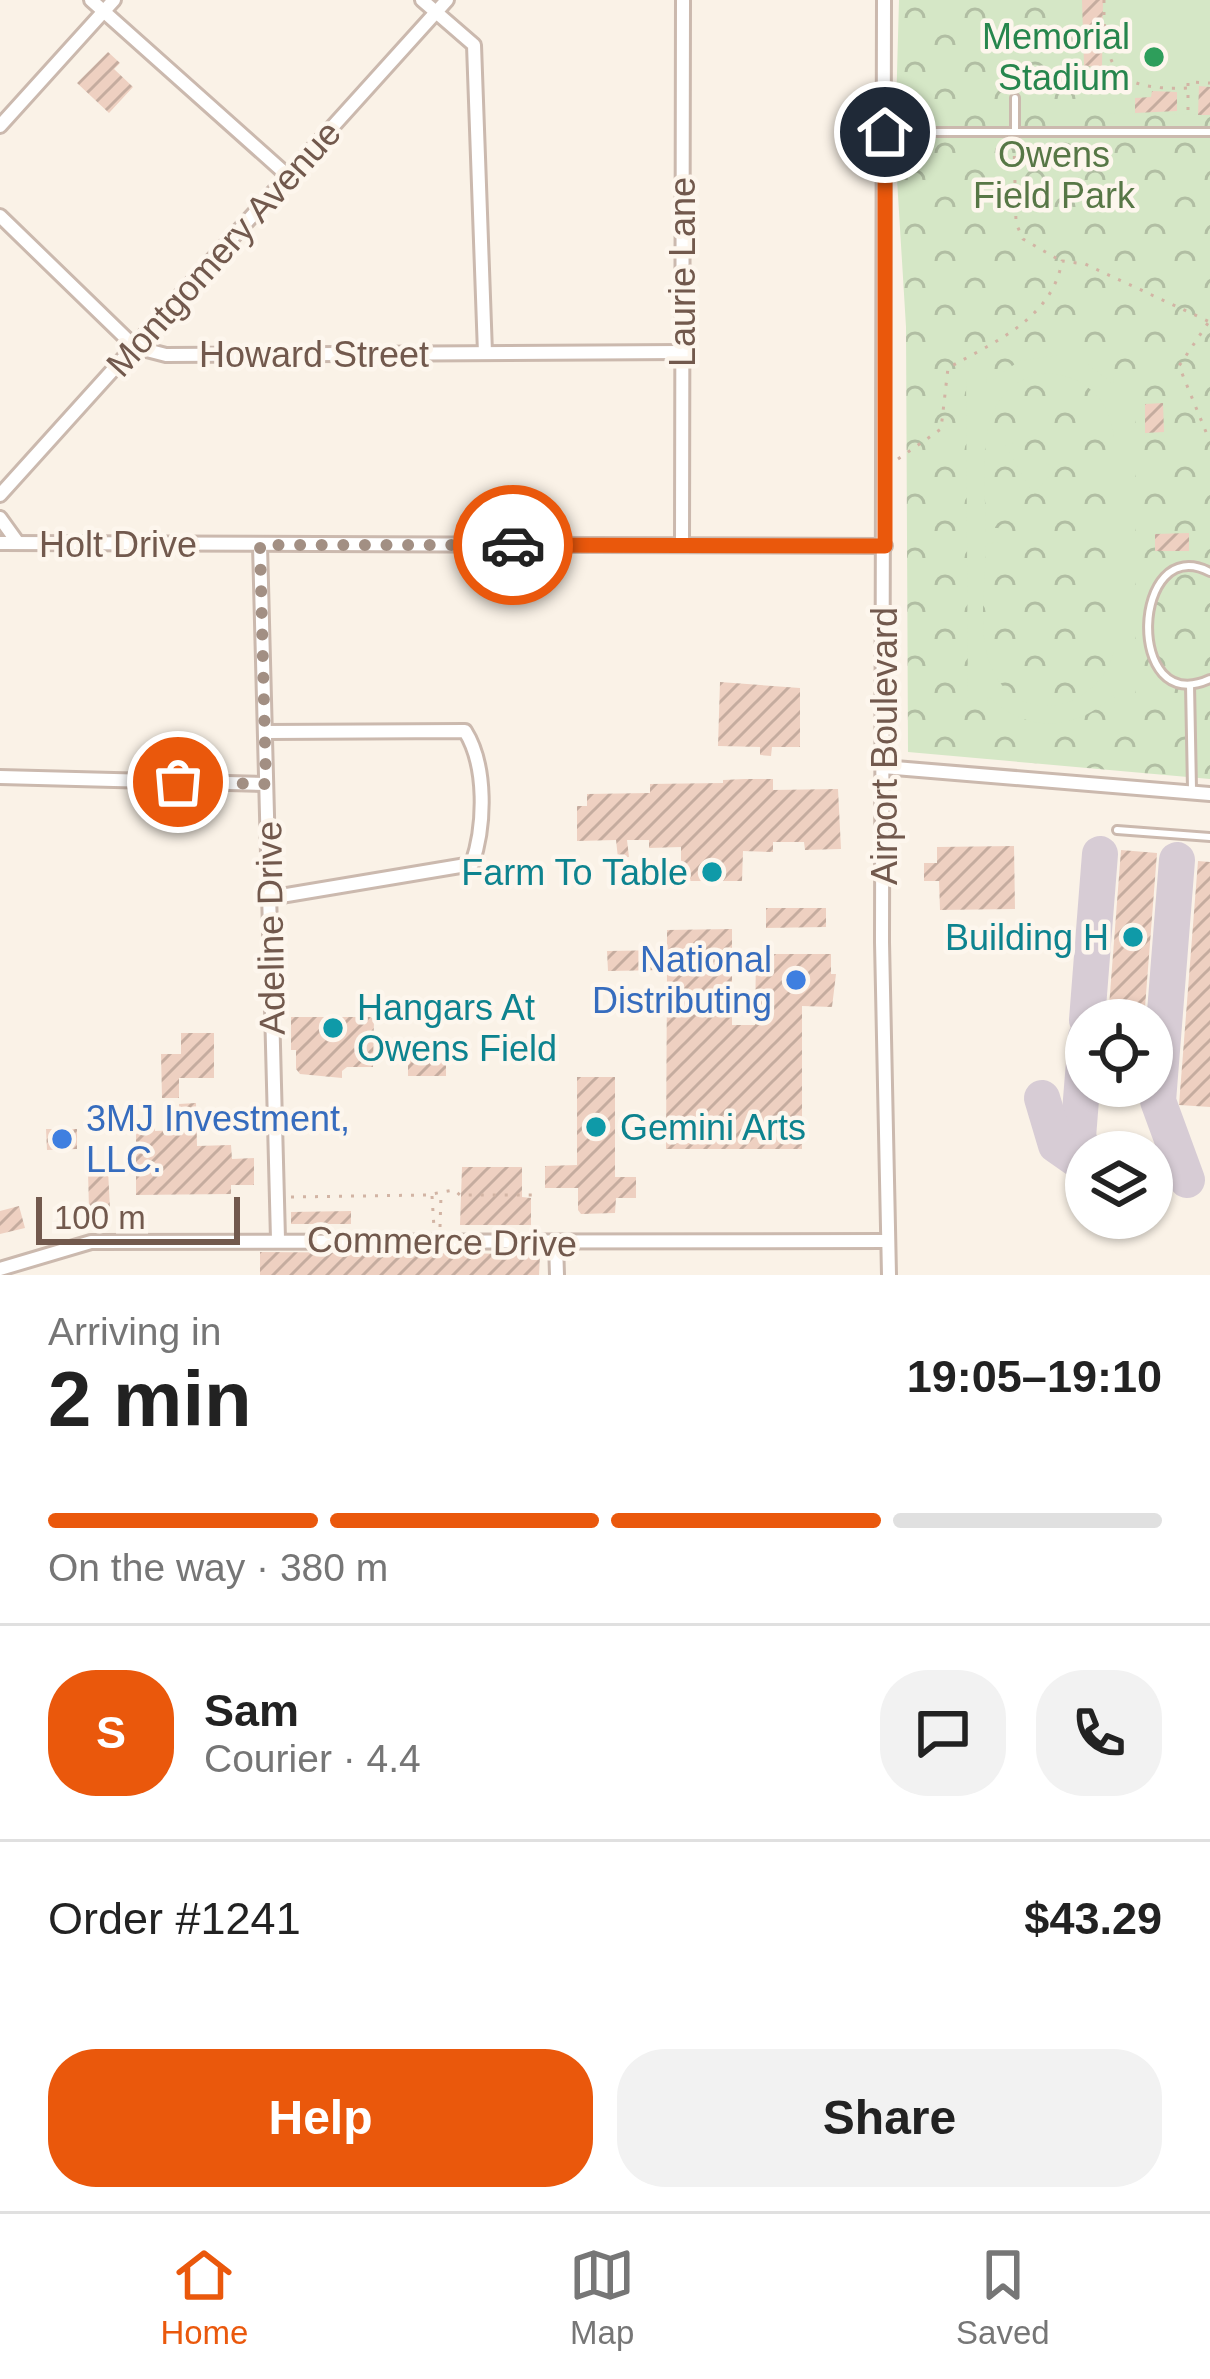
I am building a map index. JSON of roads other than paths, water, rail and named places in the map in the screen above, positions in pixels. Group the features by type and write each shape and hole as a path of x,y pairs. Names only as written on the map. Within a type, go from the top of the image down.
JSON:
{"street":[{"path":"91,0 109,6 287,176"},
{"path":"422,0 474,45 485,353"},
{"name":"Montgomery Avenue","path":"0,495 447,0"},
{"name":"Laurie Lane","path":"682,544 683,0"},
{"name":"Airport Boulevard","path":"884,0 883,767 889,1275"},
{"path":"0,126 109,6"},
{"path":"0,216 135,347"},
{"name":"Howard Street","path":"135,347 166,355 682,352"},
{"path":"0,518 18,544"},
{"name":"Holt Drive","path":"0,543 885,546"},
{"name":"Adeline Drive","path":"260,545 278,1239"},
{"path":"265,732 465,731 476,749 482,836 472,864 269,898"},
{"path":"883,767 1210,794"},
{"path":"0,777 266,784"},
{"name":"Commerce Drive","path":"0,1269 91,1242 888,1241"},
{"path":"556,1243 557,1275"}],"lane":[{"path":"1015,98 1015,130"},
{"path":"885,132 1210,132"},
{"path":"1210,572 1181,568 1164,575 1152,593 1151,653 1155,666 1170,681 1190,686 1210,679"},
{"path":"1190,686 1192,793"},
{"path":"1118,830 1210,837"}],"place":[{"name":"Memorial Stadium","path":"1154,57"},
{"name":"Farm To Table","path":"712,872"},
{"name":"Building H","path":"1133,937"},
{"name":"National Distributing","path":"796,980"},
{"name":"Hangars At Owens Field","path":"333,1028"},
{"name":"Gemini Arts","path":"596,1127"},
{"name":"3MJ Investment, LLC.","path":"62,1139"}],"park label":[{"name":"Owens Field Park","path":"1054,174"}]}
